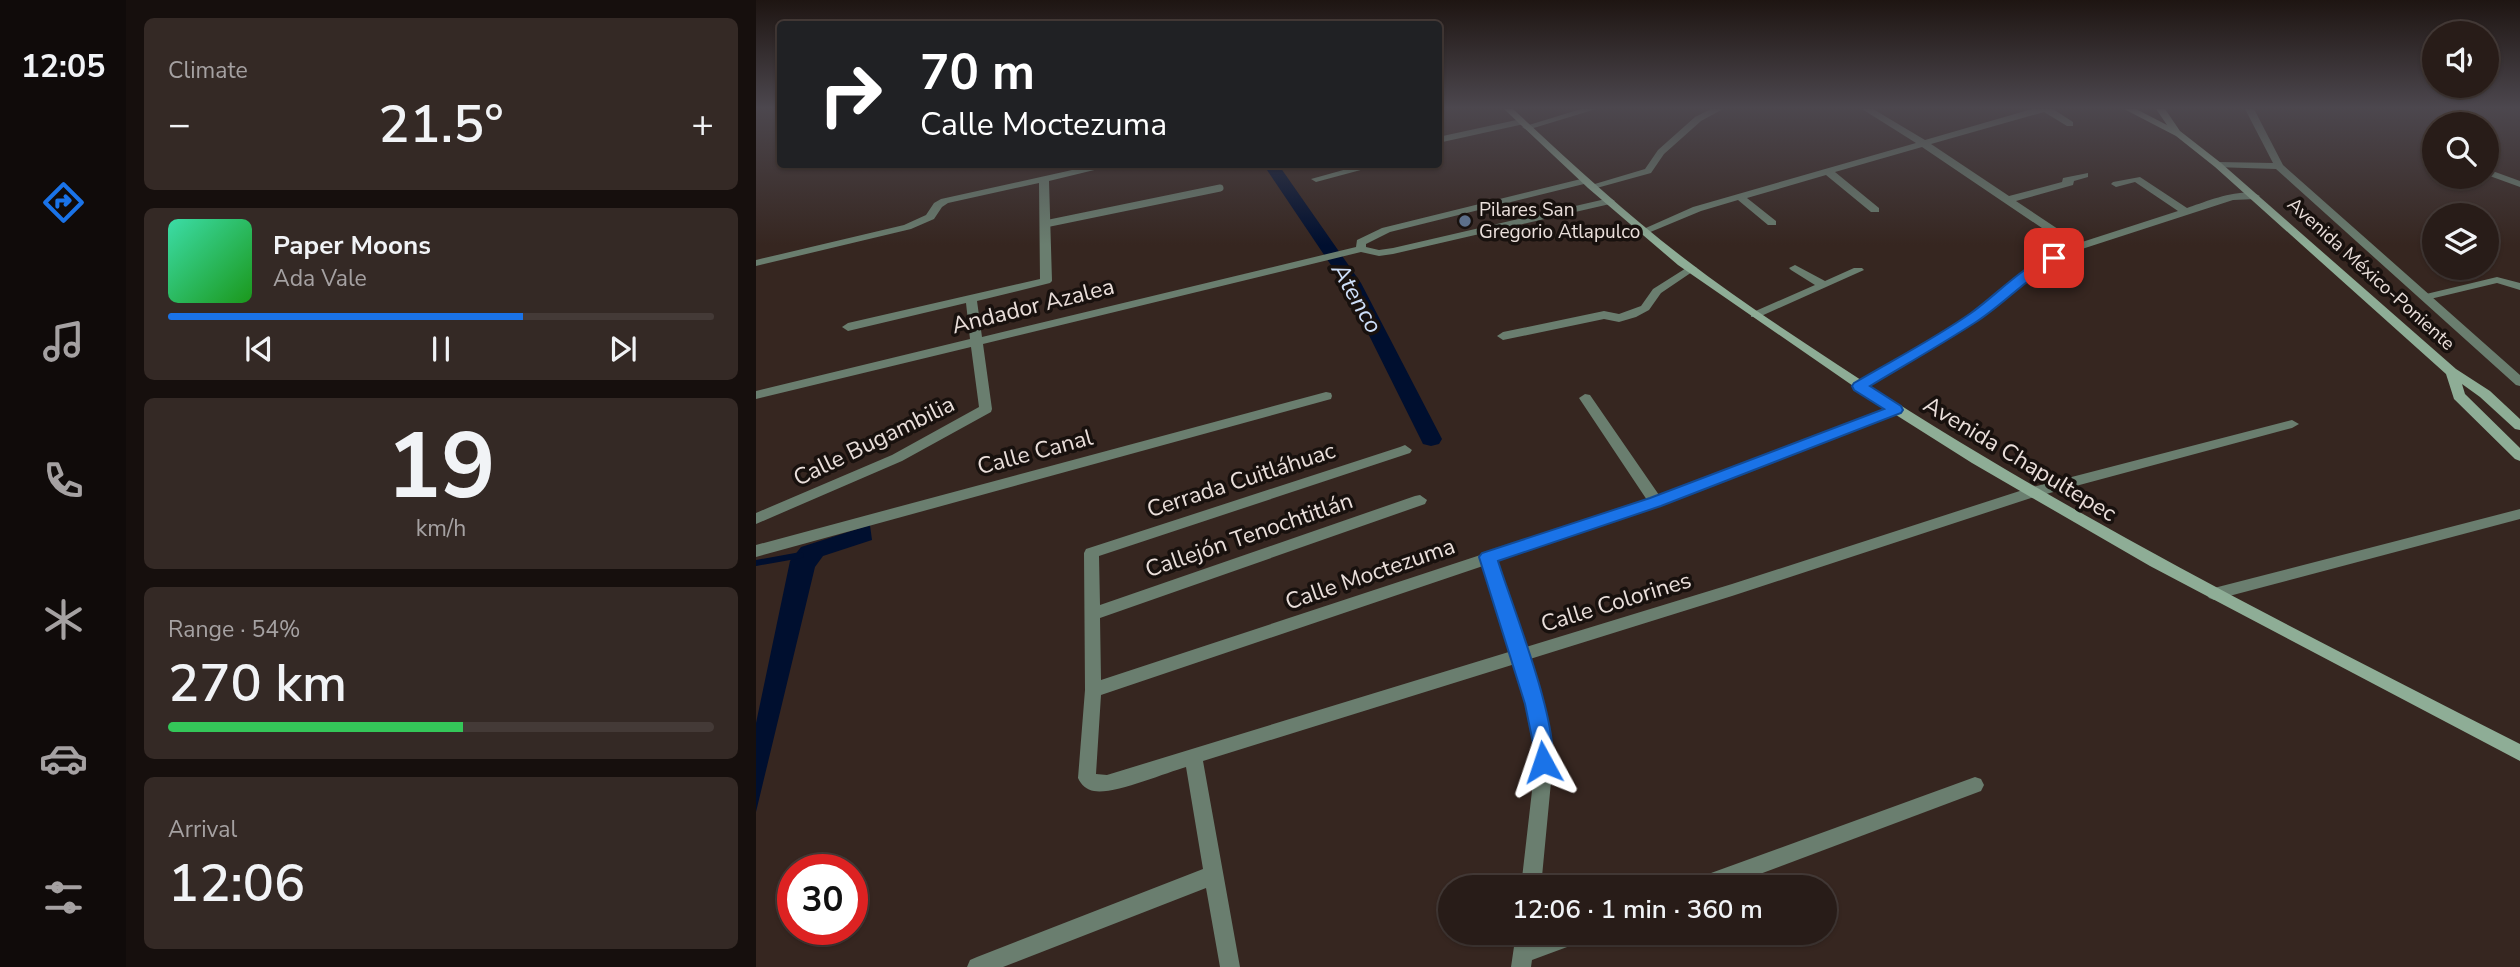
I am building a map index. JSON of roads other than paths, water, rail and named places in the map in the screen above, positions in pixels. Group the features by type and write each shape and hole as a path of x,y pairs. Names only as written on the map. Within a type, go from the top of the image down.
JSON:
{"main road":[{"name":"Avenida Chapultepec","path":"1557,154 1644,231 1755,315 1859,386 2029,493 2214,594 2520,753"},
{"name":"Avenida México-Poniente","path":"2204,154 2452,372 2485,394 2520,426"},
{"name":"Avenida México-Poniente","path":"2452,372 2459,396 2520,456"}],"street":[{"path":"1610,201 1379,253 1361,249 1361,242 1365,238 1406,225 1648,171 1660,154"},
{"path":"1644,231 1679,215 1887,154"},
{"path":"1938,154 2078,247"},
{"path":"2273,154 2279,166 2520,382"},
{"path":"2218,165 2279,166"},
{"path":"756,263 907,227 930,217 938,205 945,201 1097,168"},
{"path":"1316,179 1362,168"},
{"path":"1828,171 1875,210"},
{"path":"2006,201 2070,183 2066,180 2085,175"},
{"path":"2499,176 2520,184"},
{"path":"2116,184 2137,179 2186,212"},
{"path":"848,327 1046,281 1044,180"},
{"path":"1859,386 1973,318 2011,290 2030,271 2078,247 2232,197 2255,196"},
{"path":"1740,198 1772,222"},
{"path":"1406,225 1397,234 1400,240 1409,244 1422,244"},
{"name":"Andador Azalea","path":"756,395 1361,249"},
{"path":"1503,336 1604,315 1619,318 1632,315 1646,308 1657,291 1691,268"},
{"path":"1795,268 1824,285"},
{"path":"1755,315 1858,270"},
{"path":"2426,298 2497,280 2520,287"},
{"path":"971,300 978,341"},
{"name":"Calle Bugambilia","path":"756,519 897,458 986,409 978,341"},
{"name":"Calle Canal","path":"756,551 1326,396"},
{"path":"1586,398 1656,502"},
{"name":"Calle Moctezuma","path":"1093,690 1656,502 1896,410"},
{"name":"Calle Colorines","path":"1093,690 1087,778 1094,783 1107,783 1521,655 2029,493 2292,424"},
{"name":"Cerrada Cuitláhuac","path":"1093,614 1091,554 1405,450"},
{"name":"Callejón Tenochtitlán","path":"1093,614 1420,500"},
{"path":"2214,594 2520,514"},
{"path":"1488,557 1521,655 1543,743 1542,782 1532,875"},
{"path":"1093,614 1093,690"},
{"path":"1192,756 1230,967"},
{"path":"1732,875 1975,785"},
{"path":"977,967 1214,875"},
{"path":"1523,951 1541,945"}],"lane":[{"path":"1045,224 1220,188"}],"water":[{"path":"870,525 872,540 823,556 815,567 756,812 756,723 790,561 801,547"}],"waterway":[{"name":"Atenco","path":"1273,168 1352,283 1431,439"},
{"path":"756,563 801,555"}],"place":[{"name":"Pilares San Gregorio Atlapulco","path":"1465,221"}]}
